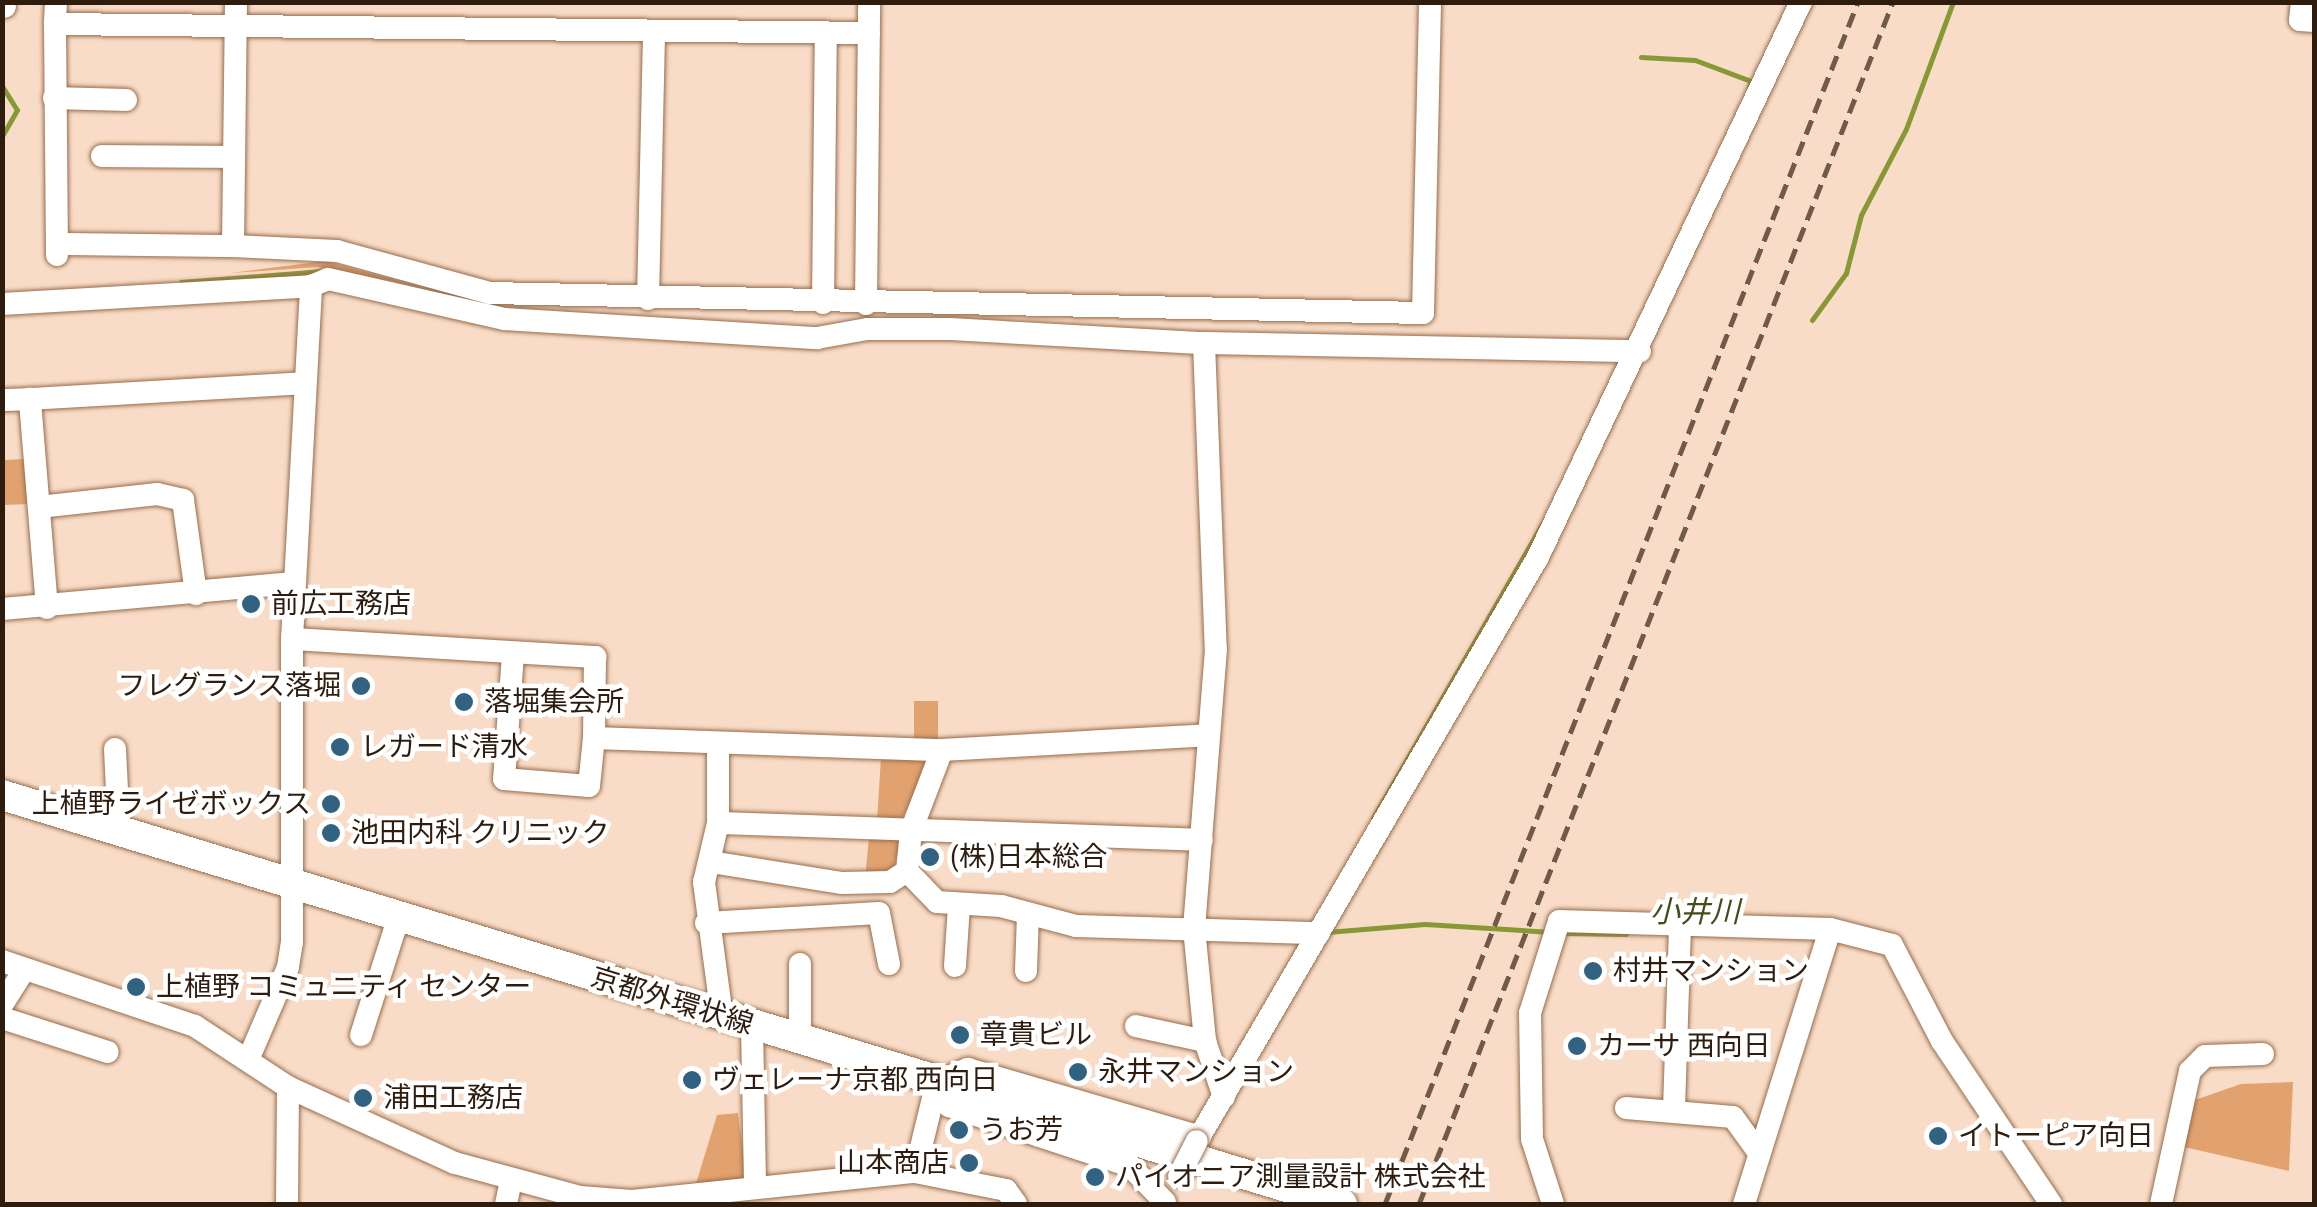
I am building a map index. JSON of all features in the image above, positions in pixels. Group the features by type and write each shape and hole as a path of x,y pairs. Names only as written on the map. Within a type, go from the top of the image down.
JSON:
{"main road":[{"name":"京都外環状線","path":"2,795 1342,1204"}],"street":[{"path":"866,304 869,2"},
{"path":"869,33 55,13 57,250 233,246 337,251 490,293 1423,313 1430,2"},
{"path":"937,1082 949,1106 1130,1166 1164,1203 1538,557 1640,350 1801,2"},
{"path":"2302,2 2300,20 2314,22"},
{"path":"233,246 235,16"},
{"path":"648,299 654,30"},
{"path":"823,303 826,33"},
{"path":"54,98 126,100"},
{"path":"102,156 234,156"},
{"path":"2,304 310,286 328,279 504,319 817,338 917,329 1204,343 1640,350"},
{"path":"248,1060 288,967 296,882 292,639 310,286"},
{"path":"1204,343 1216,649 1194,928 1205,1041 1224,1097"},
{"path":"2,400 305,383"},
{"path":"30,399 46,608"},
{"path":"39,507 158,494 183,500 196,594"},
{"path":"2,609 46,608 294,582"},
{"path":"292,639 596,657 589,786 504,779 513,654"},
{"path":"594,738 942,750 1208,735"},
{"path":"718,743 718,823 704,882 706,922 722,1017"},
{"path":"116,749 119,830"},
{"path":"942,750 911,832 908,871 937,902 1028,914 1076,926 1319,933"},
{"path":"718,823 1202,840"},
{"path":"711,862 842,884 890,882 908,871"},
{"path":"955,966 960,906"},
{"path":"706,922 879,913 889,964"},
{"path":"1026,971 1028,914"},
{"path":"361,1034 398,919"},
{"path":"1553,1204 1532,1139 1530,1013 1559,921 1830,930 1892,945 1942,1041 2051,1204"},
{"path":"1674,1108 1680,927"},
{"path":"1744,1204 1830,930"},
{"path":"800,964 800,1039"},
{"path":"2,1005 14,966 163,1012 248,1060 288,1088 423,1150 511,1180 606,1201 742,1194 915,1172 1006,1190 1016,1204"},
{"path":"2,1018 108,1052"},
{"path":"742,1194 752,1026"},
{"path":"1136,1026 1205,1041"},
{"path":"2161,1204 2190,1071 2205,1056 2263,1054"},
{"path":"937,1082 968,1069 1199,1139"},
{"path":"915,1172 937,1082"},
{"path":"286,1204 288,1088"},
{"path":"1626,1108 1674,1108 1733,1117 1759,1154"},
{"path":"506,1204 511,1180"}],"shaded area":[{"path":"325,261 413,285 318,267 231,273"},
{"path":"26,459 30,504 3,505 3,460"},
{"path":"914,701 938,701 938,742 914,742"},
{"path":"881,757 932,759 900,822 877,822"},
{"path":"869,837 901,839 891,879 865,879"},
{"path":"2293,1082 2289,1171 2184,1147 2192,1101 2241,1084"},
{"path":"738,1113 747,1180 695,1187 717,1115"}],"waterway":[{"path":"1812,320 1846,273 1861,215 1906,129 1953,2"},
{"path":"1641,57 1695,60 1751,81 1749,87"},
{"path":"2,86 17,110 2,136"},
{"path":"181,282 323,271"},
{"path":"1373,818 1542,524"},
{"name":"小井川","path":"1327,932 1425,924 1551,932"},
{"name":"小井川","path":"1562,933 1626,934"}],"railway":[{"path":"1385,1204 1858,2"},
{"path":"1419,1204 1893,2"}],"place":[{"name":"前広工務店","path":"251,604"},
{"name":"フレグランス落堀","path":"361,686"},
{"name":"落堀集会所","path":"464,702"},
{"name":"レガード清水","path":"340,747"},
{"name":"上植野ライゼボックス","path":"331,804"},
{"name":"池田内科 クリニック","path":"331,833"},
{"name":"(株)日本総合","path":"930,857"},
{"name":"村井マンション","path":"1593,971"},
{"name":"上植野 コミュニティ センター","path":"136,987"},
{"name":"章貴ビル","path":"960,1035"},
{"name":"カーサ 西向日","path":"1577,1046"},
{"name":"永井マンション","path":"1078,1072"},
{"name":"ヴェレーナ京都 西向日","path":"692,1080"},
{"name":"浦田工務店","path":"363,1098"},
{"name":"うお芳","path":"959,1130"},
{"name":"イトーピア向日","path":"1938,1136"},
{"name":"山本商店","path":"969,1163"},
{"name":"パイオニア測量設計 株式会社","path":"1095,1177"}]}
